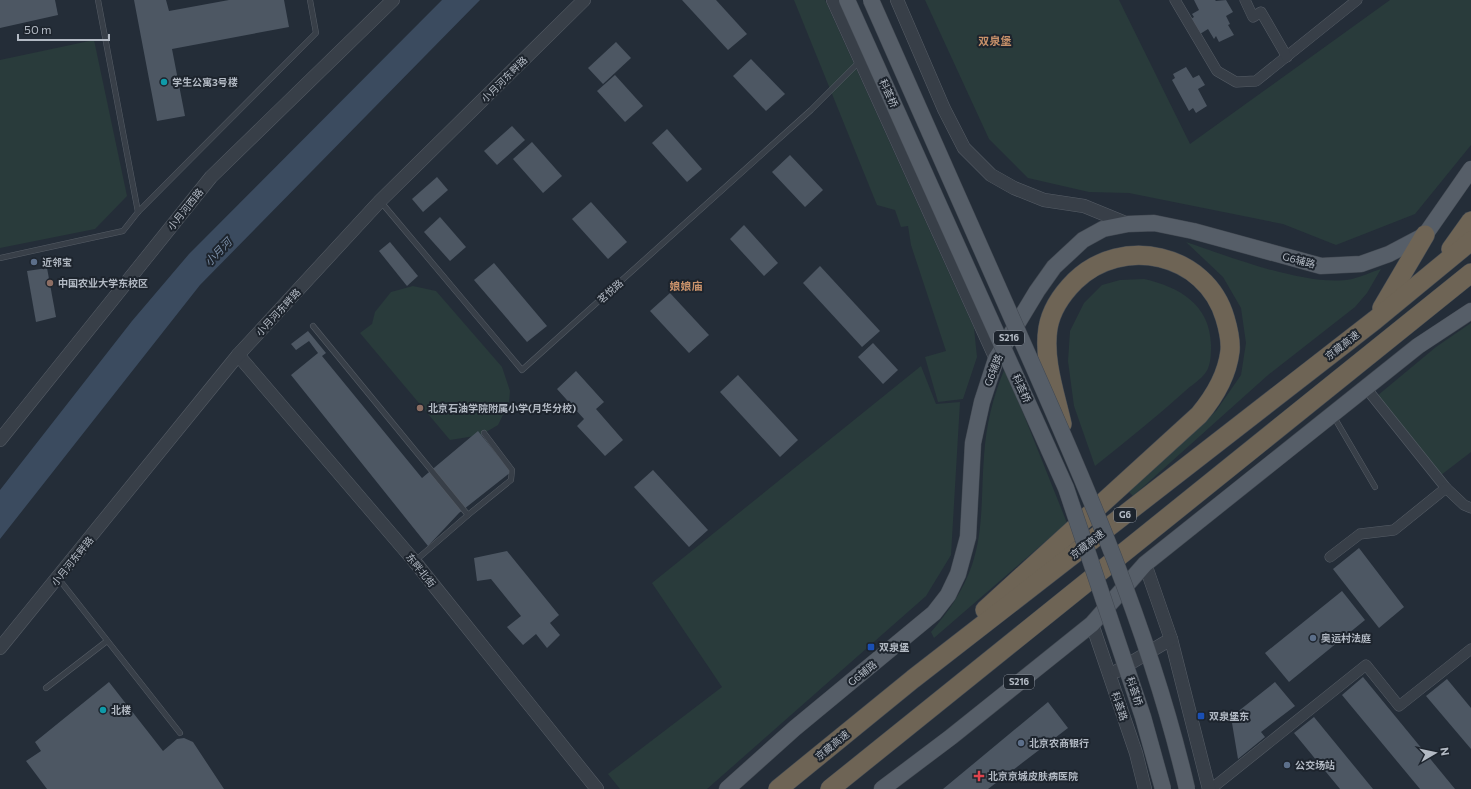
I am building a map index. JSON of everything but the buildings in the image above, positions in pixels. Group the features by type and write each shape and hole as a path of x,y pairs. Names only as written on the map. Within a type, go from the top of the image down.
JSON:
{"highway":[{"path":"1437,269 1471,221"},
{"path":"1375,320 1425,235"},
{"name":"京藏高速","path":"778,789 913,679 1375,320 1471,241"},
{"path":"913,679 1012,584 1199,415 1214,398 1225,373 1230,349 1229,330 1212,292 1201,278 1183,266 1164,258 1129,255 1118,257 1096,266 1080,277 1067,289 1053,313 1048,327 1050,367 1064,435"},
{"path":"830,789 1471,274"},
{"path":"1404,327 1471,291"}],"main road":[{"name":"科荟桥","path":"847,0 1066,488 1143,717 1163,789"},
{"name":"科荟桥","path":"871,0 1091,499 1137,619 1165,708 1187,789"},
{"name":"G6辅路","path":"727,789 795,728 934,613 948,595 958,574 968,537 973,443 982,402 996,360 1037,291 1054,267 1082,240 1103,229 1128,224 1154,223 1193,231 1322,266 1361,264 1389,254 1425,235 1471,169"},
{"name":"S216","path":"882,789 951,737 1092,624 1145,564 1418,346 1471,311"}],"street":[{"name":"小月河西路","path":"0,440 211,177 393,0"},
{"name":"小月河东畔路","path":"0,648 238,355 380,201 584,0"},
{"path":"833,0 996,360"},
{"path":"897,0 944,109 964,148 991,174 1014,188 1044,200 1084,206 1128,224"},
{"path":"1175,0 1217,71 1236,82 1256,81 1357,0"},
{"path":"1245,0 1253,17 1261,12 1287,57"},
{"name":"东畔北街","path":"238,355 414,562 597,789"},
{"path":"1366,388 1446,488 1464,505 1471,508"},
{"path":"1330,557 1360,534 1394,530 1446,488"},
{"path":"1145,564 1171,639 1210,789 1366,665 1399,706 1471,650"},
{"name":"科荟路","path":"1092,624 1136,753 1145,789"},
{"path":"1110,675 1171,639"}],"lane":[{"path":"98,0 138,212"},
{"path":"0,258 123,231 138,212 316,33 310,0"},
{"name":"茗悦路","path":"380,201 522,370 812,110 860,61"},
{"path":"313,326 468,515"},
{"path":"1332,414 1375,487"},
{"path":"414,562 468,515 512,480 512,470 484,433"},
{"path":"58,578 180,733"},
{"path":"46,688 108,641"}],"shaded area":[{"path":"794,0 825,0 974,328 977,357 963,399 938,402 925,357 946,351 911,245 908,226 901,227 895,210 877,205"},
{"path":"925,0 1119,0 1190,144 1390,0 1471,0 1471,145 1415,214 1336,245 1283,224 1129,193 1089,192 1028,178 989,139"},
{"path":"94,40 127,196 95,229 0,248 0,60"},
{"path":"1186,242 1268,269 1313,279 1334,281 1352,279 1381,269 1367,293 1355,307 1268,375 1133,496 1129,492 1216,411 1241,375 1246,343 1241,308 1223,277"},
{"path":"1144,279 1169,287 1190,300 1199,308 1209,331 1211,348 1209,366 1199,380 1095,466 1074,406 1068,361 1070,331 1084,303 1102,285 1120,280"},
{"path":"413,286 436,291 502,367 510,391 509,403 498,425 481,435 450,440 360,333 372,324 375,312 391,292"},
{"path":"1471,323 1471,452 1441,475 1377,396 1436,347"},
{"path":"921,366 936,404 960,402 951,555 926,596 707,789 620,789 608,774 722,687 652,583"},
{"path":"1005,368 1067,523 934,638 931,632 950,608 960,592 976,552 979,538 986,433 997,389"}],"water":[{"name":"小月河","path":"442,0 480,0 200,285 0,539 0,490 132,321 189,254"}],"place":[{"name":"学生公寓3号楼","path":"164,82"},
{"name":"近邻宝","path":"34,262"},
{"name":"中国农业大学东校区","path":"50,283"},
{"name":"北京石油学院附属小学(月华分校)","path":"420,408"},
{"name":"奥运村法庭","path":"1313,638"},
{"name":"双泉堡","path":"871,647"},
{"name":"北楼","path":"103,710"},
{"name":"双泉堡东","path":"1201,716"},
{"name":"北京农商银行","path":"1021,743"},
{"name":"公交场站","path":"1287,765"},
{"name":"北京京城皮肤病医院","path":"979,776"}],"district":[{"name":"双泉堡","path":"995,41"},
{"name":"娘娘庙","path":"686,286"}]}
